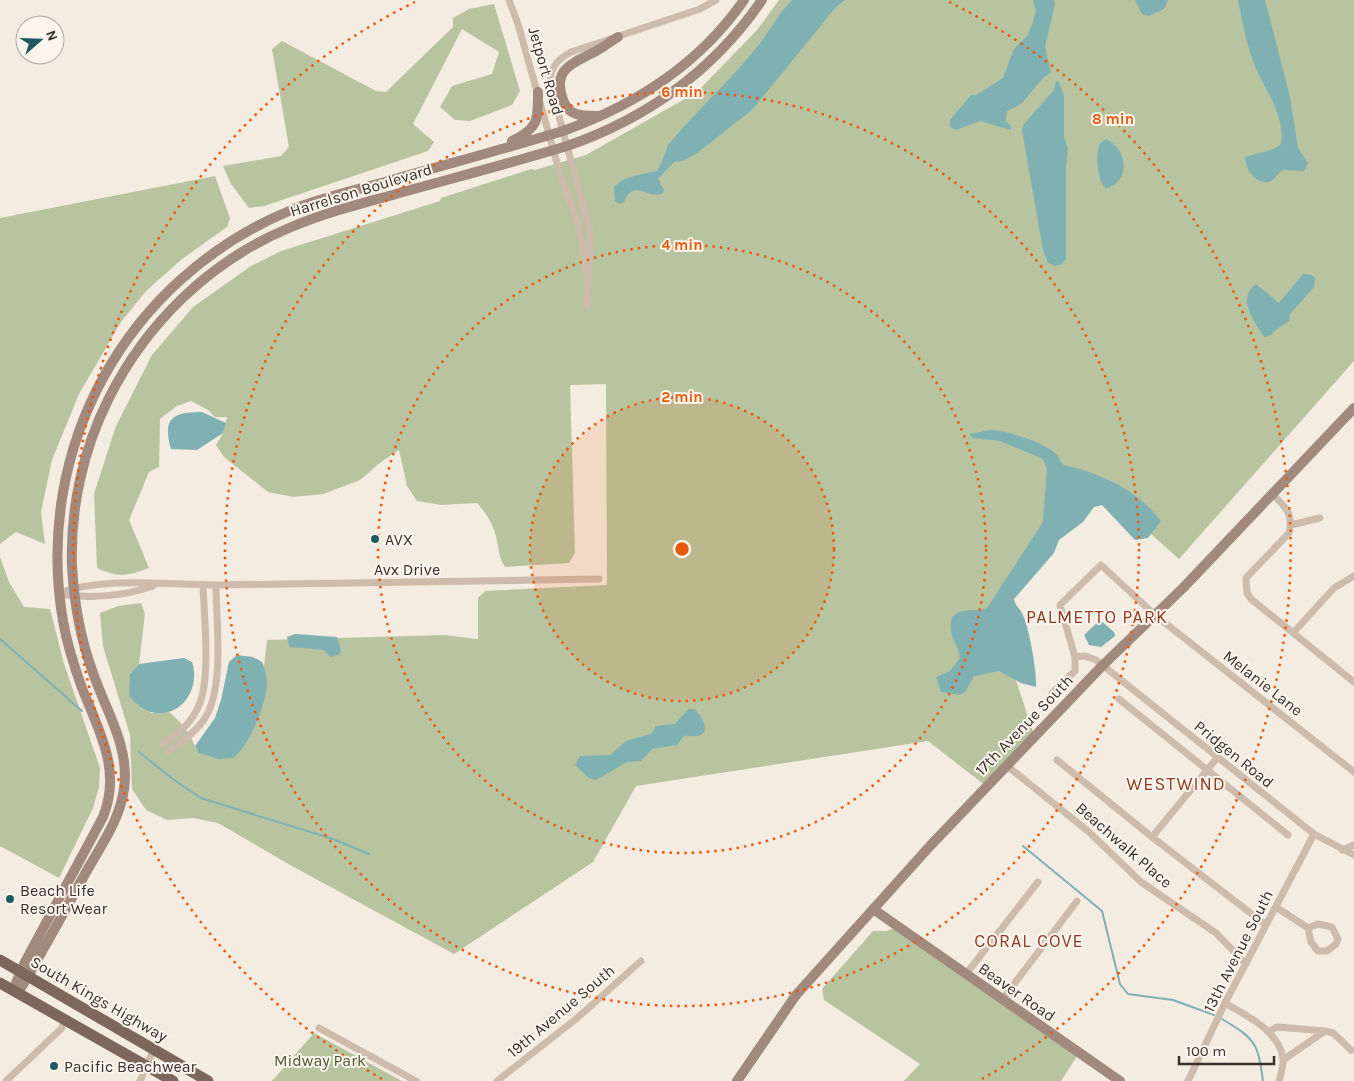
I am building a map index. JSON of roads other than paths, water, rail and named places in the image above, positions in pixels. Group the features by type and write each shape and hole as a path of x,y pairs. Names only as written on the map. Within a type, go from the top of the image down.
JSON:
{"main road":[{"name":"Harrelson Boulevard","path":"16,991 103,817 110,794 111,774 108,751 66,637 59,593 57,541 67,468 76,437 98,386 112,360 154,306 189,271 246,232 277,217 323,200 550,135 604,116 656,87 682,69 724,27 744,0"},
{"name":"Harrelson Boulevard","path":"25,974 115,820 125,786 123,751 91,669 79,623 72,544 81,478 95,430 114,387 140,347 159,322 193,288 240,253 280,232 311,219 567,146 613,128 673,94 718,55 762,0"},
{"path":"604,116 582,116 570,111 564,104 559,83 564,70 570,64 598,50 618,37"},
{"path":"491,152 532,129 538,116 538,92"},
{"name":"17th Avenue South","path":"736,1081 796,995 873,909 1006,765 1103,665 1155,615 1354,408"},
{"name":"Beaver Road","path":"873,909 1120,1081"},
{"name":"South Kings Highway","path":"0,960 208,1081"},
{"path":"0,983 173,1081"}],"street":[{"name":"Jetport Road","path":"509,0 578,224 587,275"},
{"name":"Jetport Road","path":"587,275 591,254 590,230 550,82 555,65 571,52 700,9 716,0"},
{"path":"587,275 587,306"},
{"path":"1272,494 1285,506 1291,515 1289,533 1246,578 1247,593 1251,599 1351,679 1354,670"},
{"path":"1291,525 1320,518"},
{"name":"Melanie Lane","path":"1075,657 1060,606 1101,565 1155,615 1354,772"},
{"path":"1293,633 1334,588 1354,576"},
{"name":"Avx Drive","path":"59,593 139,582 155,585 216,585 599,579"},
{"path":"162,744 181,732 200,704 205,669 203,585"},
{"path":"168,751 195,731 206,717 214,697 217,669 216,585"},
{"name":"Pridgen Road","path":"1075,657 1085,656 1103,665 1314,834 1354,855"},
{"path":"1052,694 1075,672 1075,657"},
{"path":"205,669 217,669"},
{"path":"1120,699 1288,835"},
{"path":"1152,837 1217,758"},
{"path":"1057,760 1266,926"},
{"name":"Beachwalk Place","path":"1006,765 1090,832 1141,882 1200,920 1246,964"},
{"name":"13th Avenue South","path":"1188,1081 1225,1003 1314,834"},
{"path":"1342,850 1354,845"},
{"path":"966,974 1038,882"},
{"path":"1002,1000 1077,901"},
{"path":"1276,907 1308,928 1312,942 1318,951 1327,952 1336,944 1338,938 1332,927 1318,924 1308,928"},
{"name":"19th Avenue South","path":"497,1081 576,1019 641,960"},
{"path":"1225,1003 1253,1019 1268,1032 1279,1046 1284,1060 1279,1081"},
{"path":"6,1081 61,1029 66,1020"},
{"path":"1268,1032 1277,1027 1325,1031 1333,1033 1351,1050"},
{"path":"319,1028 416,1081"},
{"path":"1284,1060 1325,1031"},
{"path":"140,1081 154,1049"}],"water":[{"path":"792,0 845,0 836,7 752,110 697,153 683,161 674,162 658,179 664,190 662,194 657,195 636,190 628,195 624,202 620,204 615,201 614,187 618,183 634,176 657,171 668,145 747,60"},
{"path":"1033,0 1054,0 1055,4 1045,47 1051,73 1043,78 1021,104 1007,111 1006,121 1011,126 1011,130 980,121 956,130 950,127 950,120 971,95 976,95 1003,78 1014,49 1027,36 1033,22 1036,11"},
{"path":"1135,0 1168,0 1164,9 1149,16 1142,14"},
{"path":"1238,0 1265,0 1290,97 1298,148 1308,163 1304,171 1283,170 1273,180 1266,182 1253,176 1247,167 1245,157 1274,149 1281,144 1280,121 1253,61"},
{"path":"1056,81 1059,82 1064,96 1064,137 1068,148 1066,166 1066,259 1062,264 1055,266 1048,263 1043,250 1022,130 1024,124 1054,90"},
{"path":"1106,139 1119,150 1124,166 1119,180 1106,189 1099,174 1097,161 1100,143"},
{"path":"1303,274 1312,275 1315,278 1314,287 1290,314 1289,321 1274,331 1272,335 1264,337 1249,310 1247,296 1250,290 1256,284 1279,303"},
{"path":"202,412 226,423 223,433 197,450 171,449 168,430 172,419 184,413"},
{"path":"990,430 1005,432 1036,442 1057,455 1064,465 1078,468 1117,484 1141,500 1161,521 1148,538 1135,540 1102,505 1094,507 1083,522 1059,540 1054,553 1014,599 1025,619 1030,638 1036,687 1021,683 999,671 974,676 966,691 960,695 941,692 936,677 950,671 960,658 951,629 952,617 961,611 987,608 1043,522 1047,469 1043,459 1000,441 972,438 970,434"},
{"path":"1100,620 1114,632 1115,636 1101,647 1089,645 1084,635"},
{"path":"295,634 337,637 341,650 339,655 330,657 324,650 289,647 287,637"},
{"path":"237,655 253,657 262,662 267,679 266,693 256,724 245,744 233,758 218,759 199,753 195,746 215,718 229,662"},
{"path":"184,658 192,662 194,682 186,700 180,707 162,713 151,712 142,708 129,696 130,674 139,664"},
{"path":"688,709 694,709 703,720 705,729 701,735 684,736 677,745 652,749 641,761 627,762 596,780 589,778 575,765 580,756 610,755 626,741 651,734 656,726 675,724"}],"waterway":[{"path":"0,639 82,711"},
{"path":"139,752 174,780 201,798 333,839 369,854"},
{"path":"1023,846 1102,911 1120,984 1128,994 1173,1000 1214,1015"},
{"path":"1222,1019 1242,1032 1253,1043 1257,1050 1263,1081"}],"place":[{"name":"AVX","path":"375,539"},
{"name":"Beach Life Resort Wear","path":"10,899"},
{"name":"Pacific Beachwear","path":"54,1066"}],"district":[{"name":"PALMETTO PARK","path":"1097,617"},
{"name":"WESTWIND","path":"1176,784"},
{"name":"CORAL COVE","path":"1029,941"}],"park label":[{"name":"Midway Park","path":"320,1060"}]}
